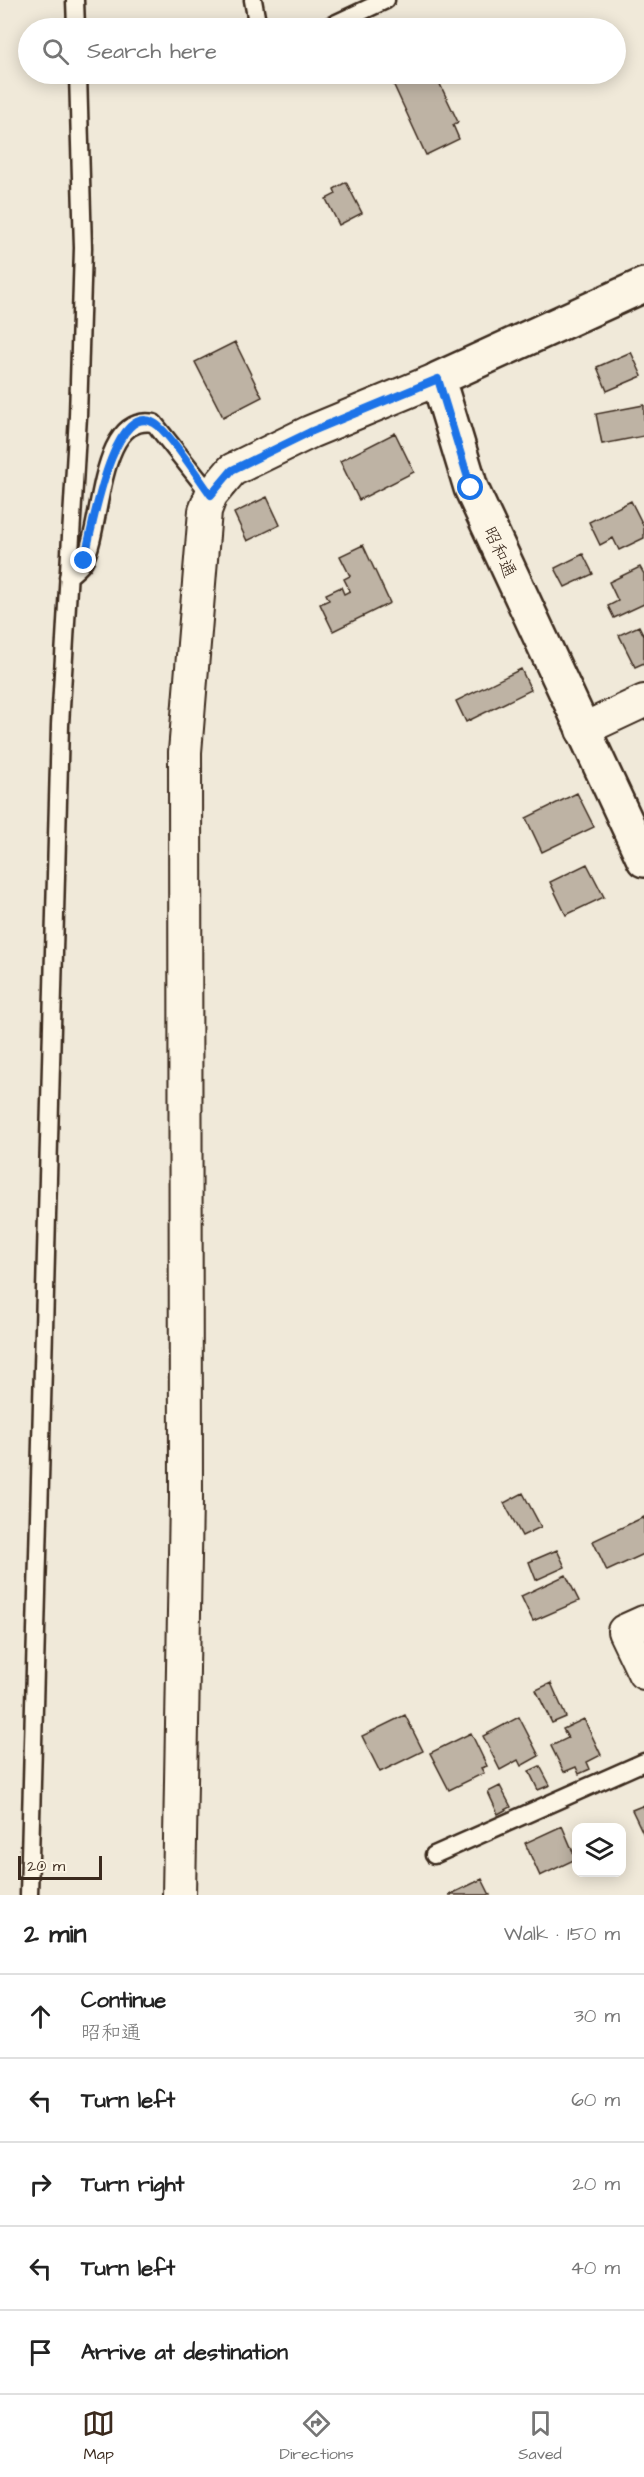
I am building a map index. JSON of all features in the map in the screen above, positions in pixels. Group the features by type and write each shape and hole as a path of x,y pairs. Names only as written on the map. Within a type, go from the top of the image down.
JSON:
{"street":[{"path":"179,1895 186,1499 185,752 205,511 211,495 232,470 310,432 438,379 644,285"},
{"name":"昭和通","path":"438,379 471,488 644,860"},
{"path":"582,730 644,701"},
{"path":"644,1622 624,1631 644,1673"}],"lane":[{"path":"75,0 76,18"},
{"path":"253,0 256,18"},
{"path":"347,18 386,0"},
{"path":"29,1895 60,725 78,416 83,248 78,84"},
{"path":"68,577 84,561 110,458 129,426 141,420 154,423 211,495"},
{"path":"434,1855 644,1762"}],"building":[{"path":"393,84 440,84 458,122 453,125 459,139 426,155"},
{"path":"346,182 362,213 339,225 326,199 336,194 334,189"},
{"path":"235,342 262,397 223,417 195,362"},
{"path":"631,352 642,376 607,391 597,367"},
{"path":"644,405 644,436 602,444 596,414"},
{"path":"395,433 414,472 359,500 340,461"},
{"path":"267,497 280,525 247,541 234,513"},
{"path":"631,501 644,527 644,538 619,550 613,538 600,545 589,522"},
{"path":"363,545 390,603 333,631 320,604 329,600 326,594 341,587 344,594 350,591 344,579 350,576 340,556"},
{"path":"583,554 593,574 565,587 555,568"},
{"path":"640,567 644,574 644,604 614,618 608,606 618,601 609,582"},
{"path":"639,626 644,636 644,663 635,667 619,635"},
{"path":"521,669 531,690 466,722 456,701"},
{"path":"577,793 594,827 542,852 526,818"},
{"path":"587,864 604,897 566,915 550,882"},
{"path":"523,1493 541,1527 522,1536 504,1503"},
{"path":"644,1517 644,1554 607,1571 593,1541"},
{"path":"557,1550 565,1567 536,1580 529,1562"},
{"path":"566,1575 579,1601 533,1621 521,1596"},
{"path":"551,1683 566,1717 552,1723 536,1690"},
{"path":"405,1715 423,1751 380,1772 362,1736"},
{"path":"519,1717 539,1756 521,1766 518,1760 500,1770 483,1736"},
{"path":"584,1719 601,1755 587,1762 590,1769 579,1774 576,1767 564,1772 551,1746 568,1738 563,1729"},
{"path":"471,1733 487,1766 481,1768 484,1773 449,1790 430,1753"},
{"path":"540,1766 550,1785 538,1790 529,1771"},
{"path":"500,1786 511,1807 498,1814 488,1792"},
{"path":"644,1805 644,1835 632,1810"},
{"path":"562,1826 572,1850 572,1861 540,1876 525,1843"},
{"path":"482,1879 490,1895 449,1895"}],"route":[{"path":"84,561 110,458 119,438 129,426 141,420 154,423 168,437 211,495 232,470 310,432 438,379 471,488"}]}
